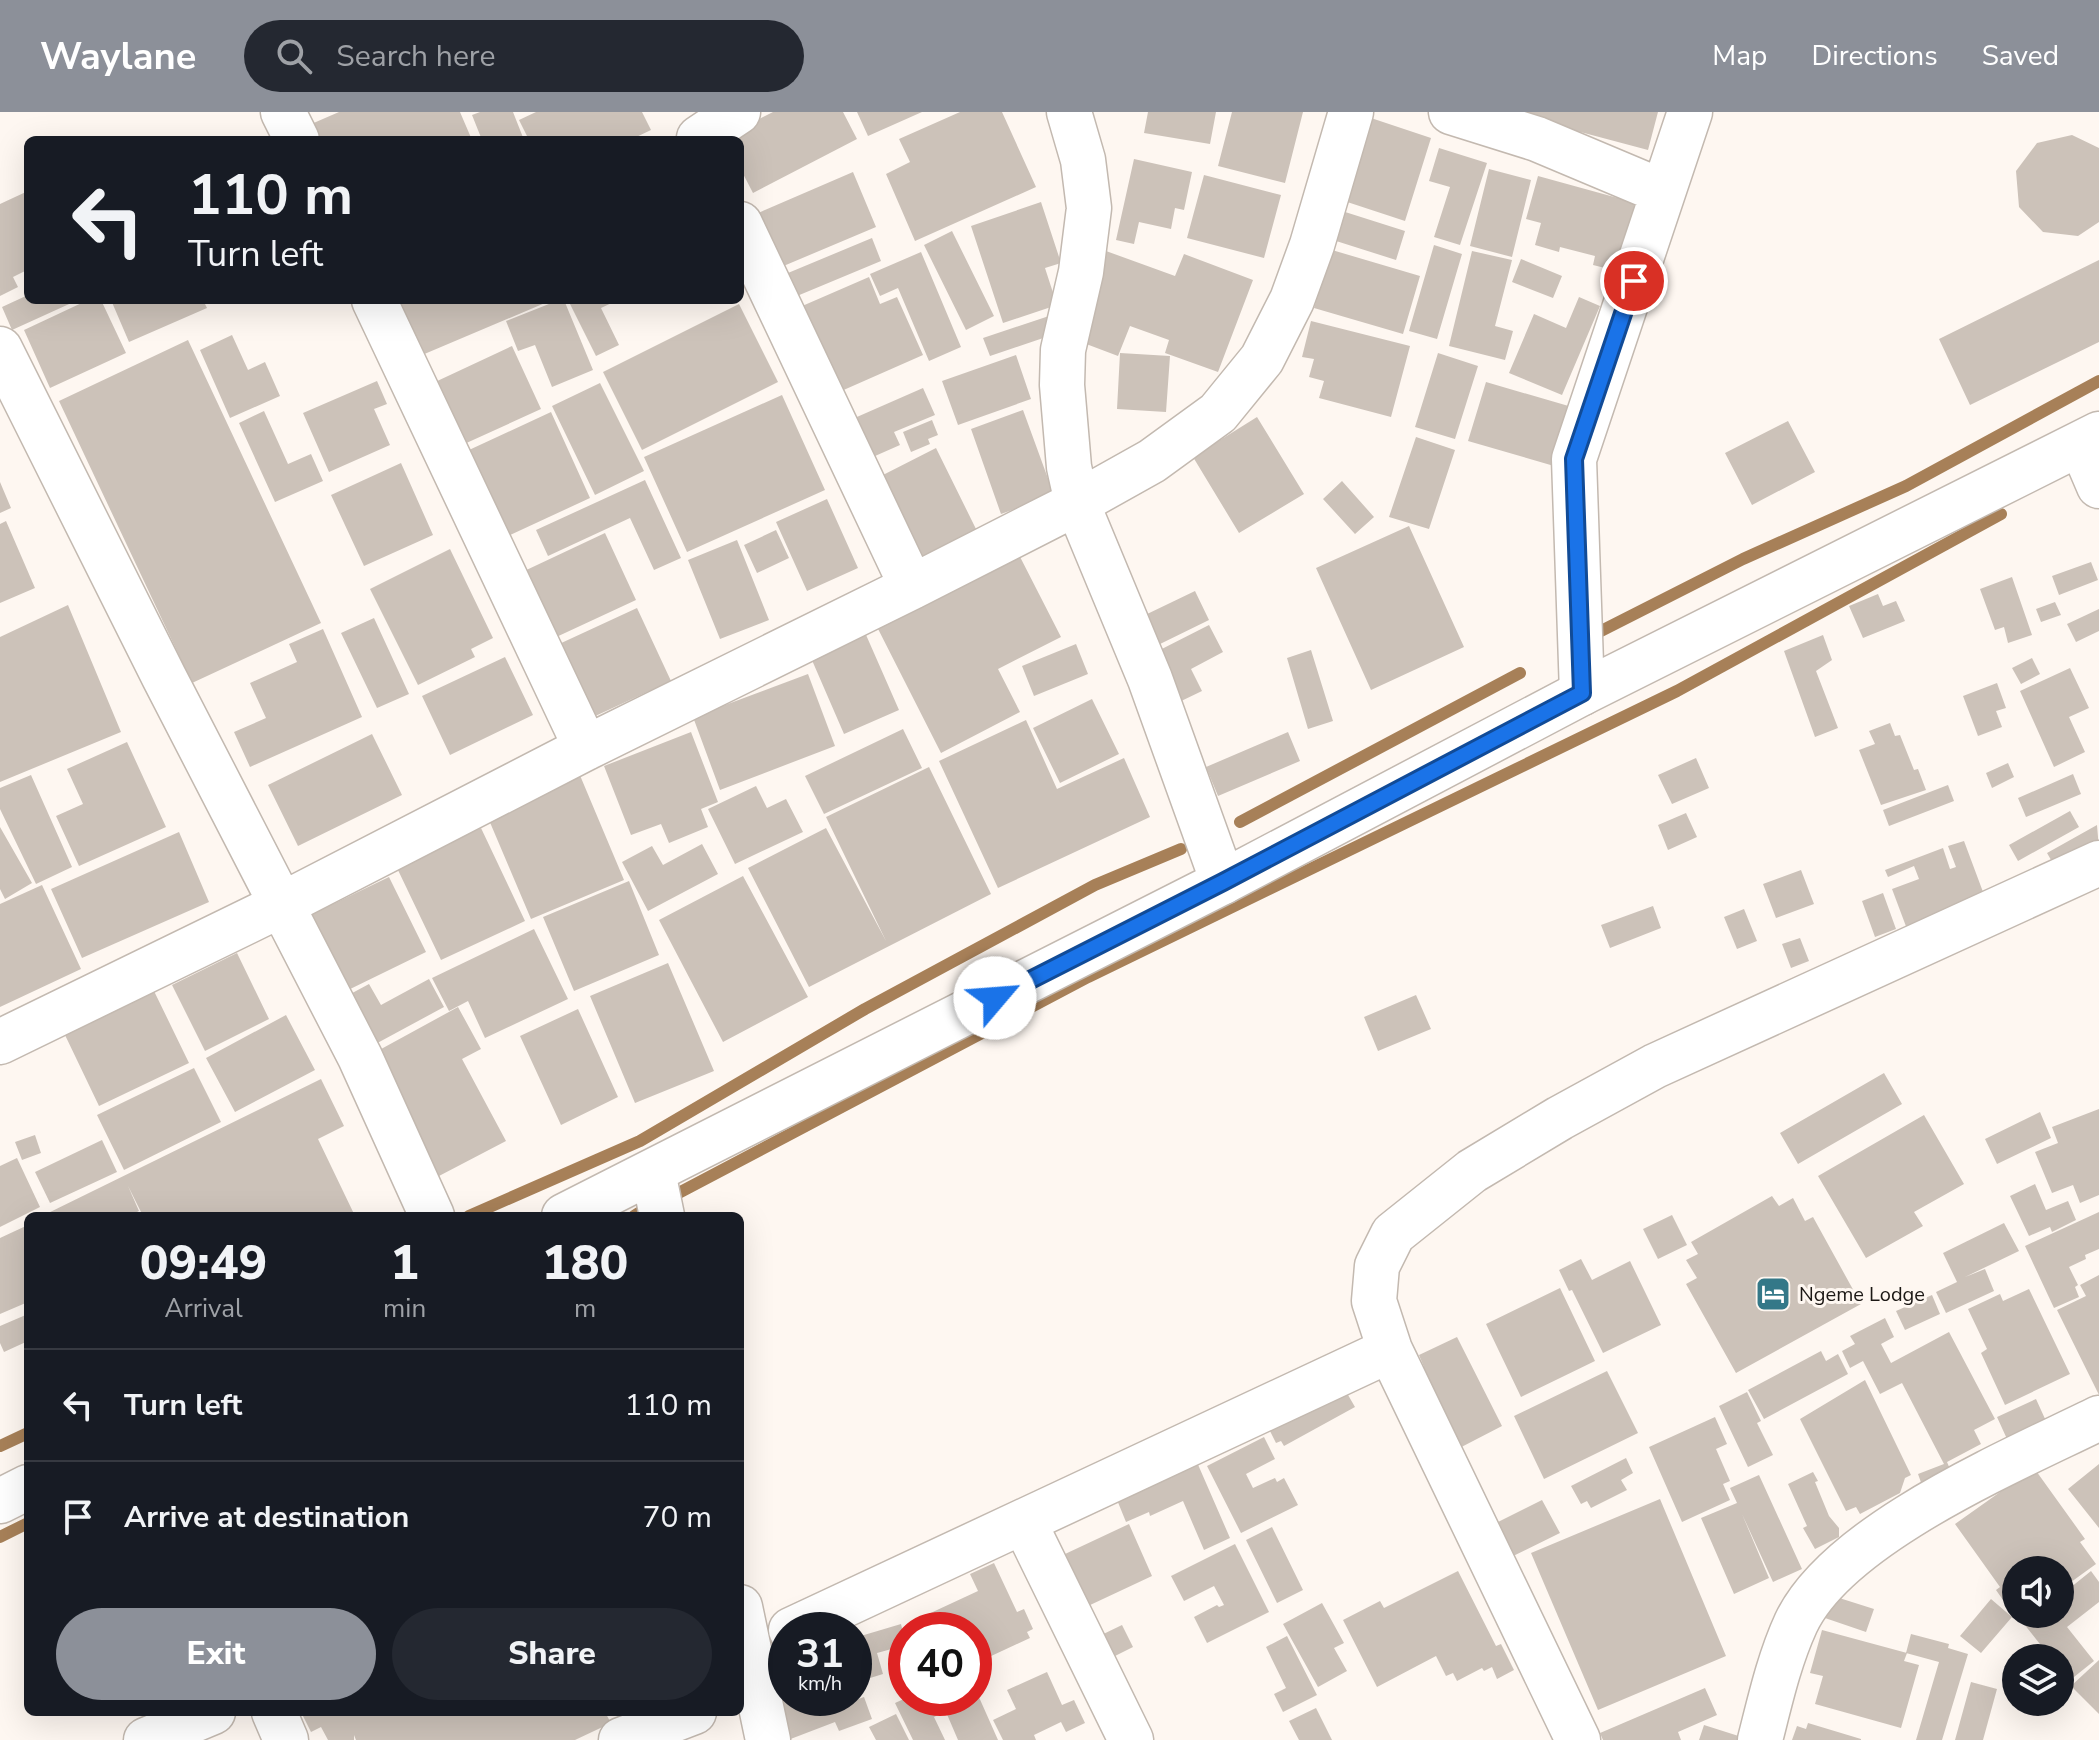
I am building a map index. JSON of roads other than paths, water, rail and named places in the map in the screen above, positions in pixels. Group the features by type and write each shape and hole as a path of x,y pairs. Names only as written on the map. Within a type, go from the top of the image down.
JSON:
{"street":[{"path":"283,112 295,136"},
{"path":"695,130 738,112"},
{"path":"1069,112 1083,160 1089,208 1081,272 1070,313 1063,361 1065,436 1077,503 1150,679 1223,882"},
{"path":"0,1042 281,905 586,748 912,587 1152,461 1218,413 1262,359 1302,273 1351,112"},
{"path":"1451,112 1537,139 1663,192"},
{"path":"1582,693 1574,459 1690,112"},
{"path":"744,232 912,587"},
{"path":"376,304 586,748"},
{"path":"0,349 360,1057 430,1212"},
{"path":"572,1212 1223,882 1582,693 2090,439 2099,486"},
{"path":"1578,1740 1390,1350 1374,1301 1377,1266 1393,1234 1472,1171 1655,1066 2099,863"},
{"path":"653,1172 661,1212"},
{"path":"764,1660 1024,1522 1390,1350"},
{"path":"1760,1740 1779,1668 1797,1621 1824,1584 1855,1552 1942,1497 2099,1418"},
{"path":"0,1501 24,1489"},
{"path":"1024,1522 1131,1740"},
{"path":"744,1616 764,1660 768,1740"},
{"path":"146,1740 203,1716"},
{"path":"276,1716 286,1740"},
{"path":"621,1740 684,1716"}],"waterway":[{"path":"1601,631 1743,559 1906,486 2099,381"},
{"path":"671,1197 1088,977 1677,691 2001,514"},
{"path":"1240,822 1520,673"},
{"path":"478,1212 640,1141 865,1009 1095,885 1181,849"},
{"path":"640,1212 648,1207"},
{"path":"0,1446 24,1435"},
{"path":"0,1537 24,1525"}],"place":[{"name":"Ngeme Lodge","path":"1773,1294"}]}
